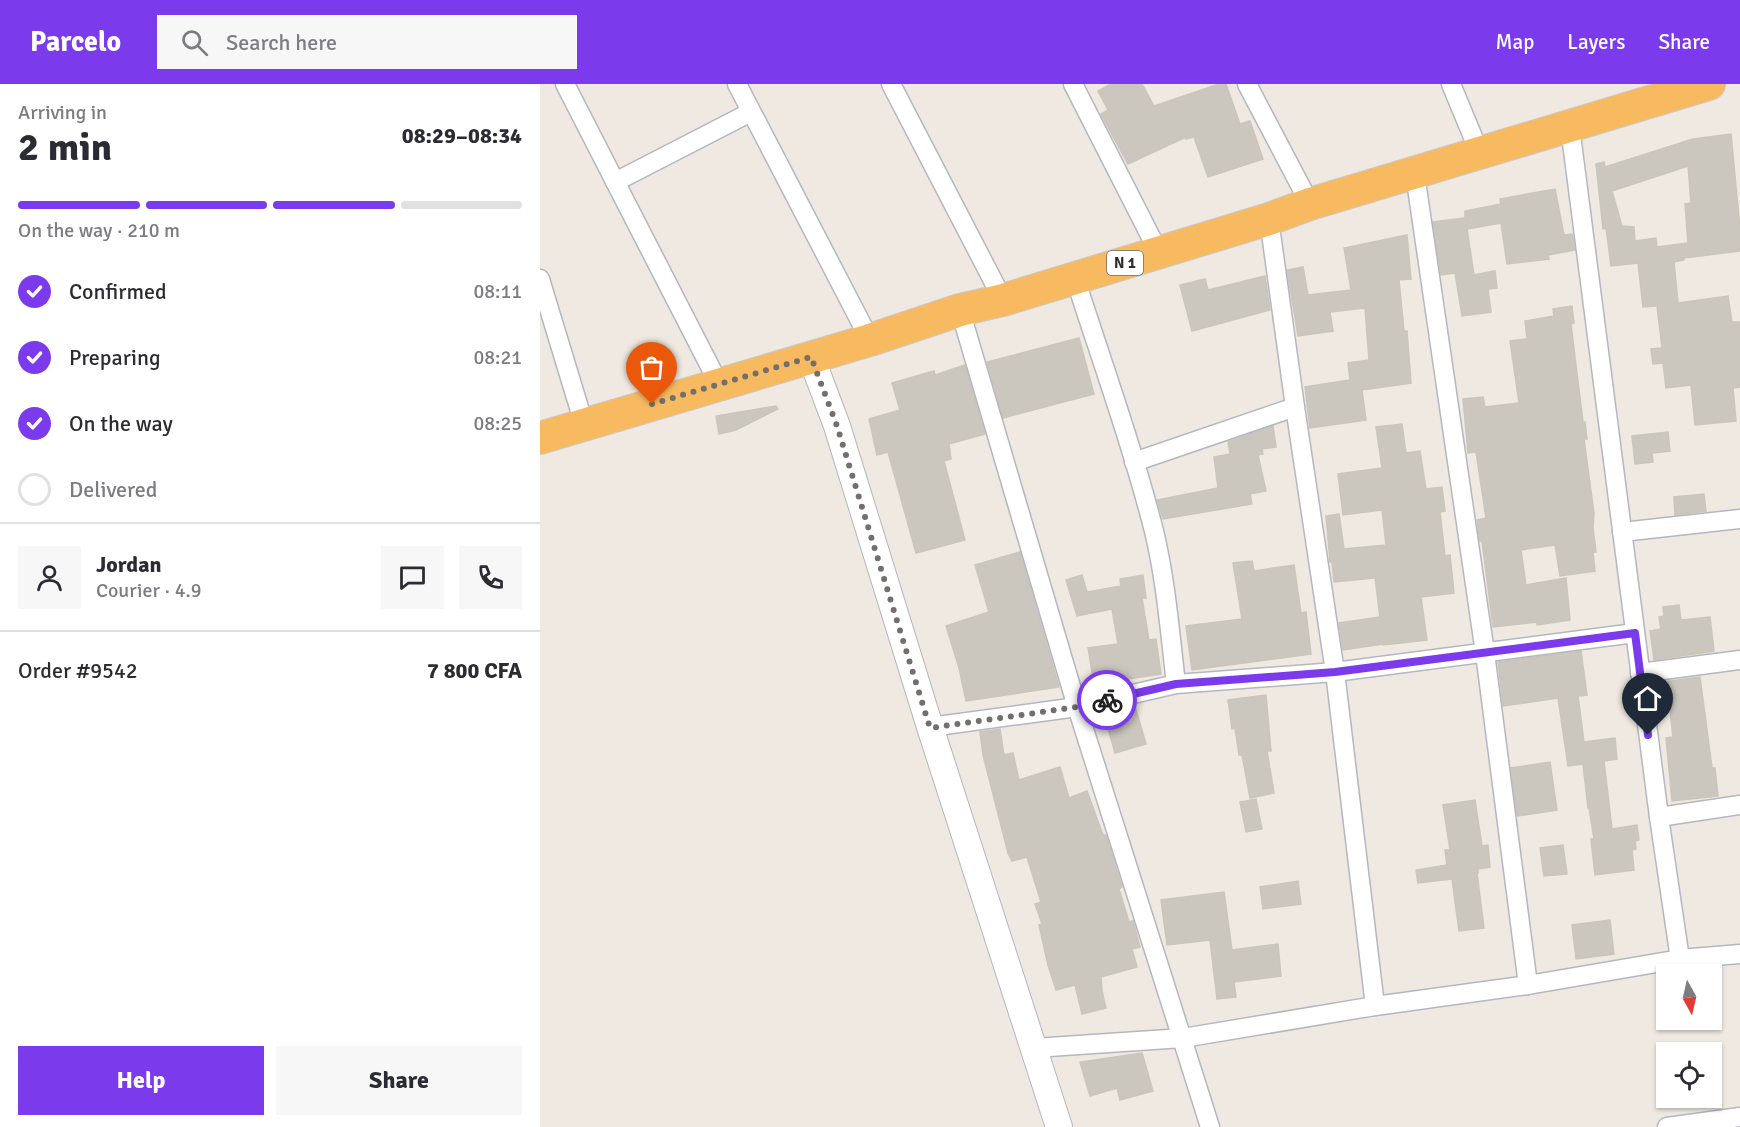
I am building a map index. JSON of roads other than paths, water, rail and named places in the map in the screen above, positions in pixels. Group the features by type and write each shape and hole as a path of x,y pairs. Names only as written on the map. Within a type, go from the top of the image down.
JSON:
{"highway":[{"name":"N 1","path":"540,438 870,340 960,310 1003,300 1159,253 1310,204 1709,84"}],"main road":[{"path":"811,357 837,426 930,728 1059,1127"}],"street":[{"path":"565,84 719,384"},
{"path":"891,84 1003,300"},
{"path":"1073,84 1159,253"},
{"path":"1247,84 1310,204"},
{"path":"1451,84 1480,154"},
{"path":"744,86 751,112 870,340"},
{"path":"615,182 751,112"},
{"path":"1570,127 1659,817 1680,959"},
{"path":"1415,174 1485,653 1528,985"},
{"path":"1269,219 1335,672 1375,1006"},
{"path":"1075,278 1154,532 1160,559 1176,684"},
{"path":"540,279 584,424"},
{"path":"960,310 1077,707 1210,1127"},
{"path":"1134,462 1295,407"},
{"path":"1622,532 1740,519"},
{"path":"930,728 1077,707 1176,684 1335,672 1635,633"},
{"path":"1640,673 1740,660"},
{"path":"1659,817 1740,805"},
{"path":"1034,1047 1183,1038 1375,1006 1528,985 1680,959 1740,954"},
{"path":"1667,1127 1740,1117"}]}
